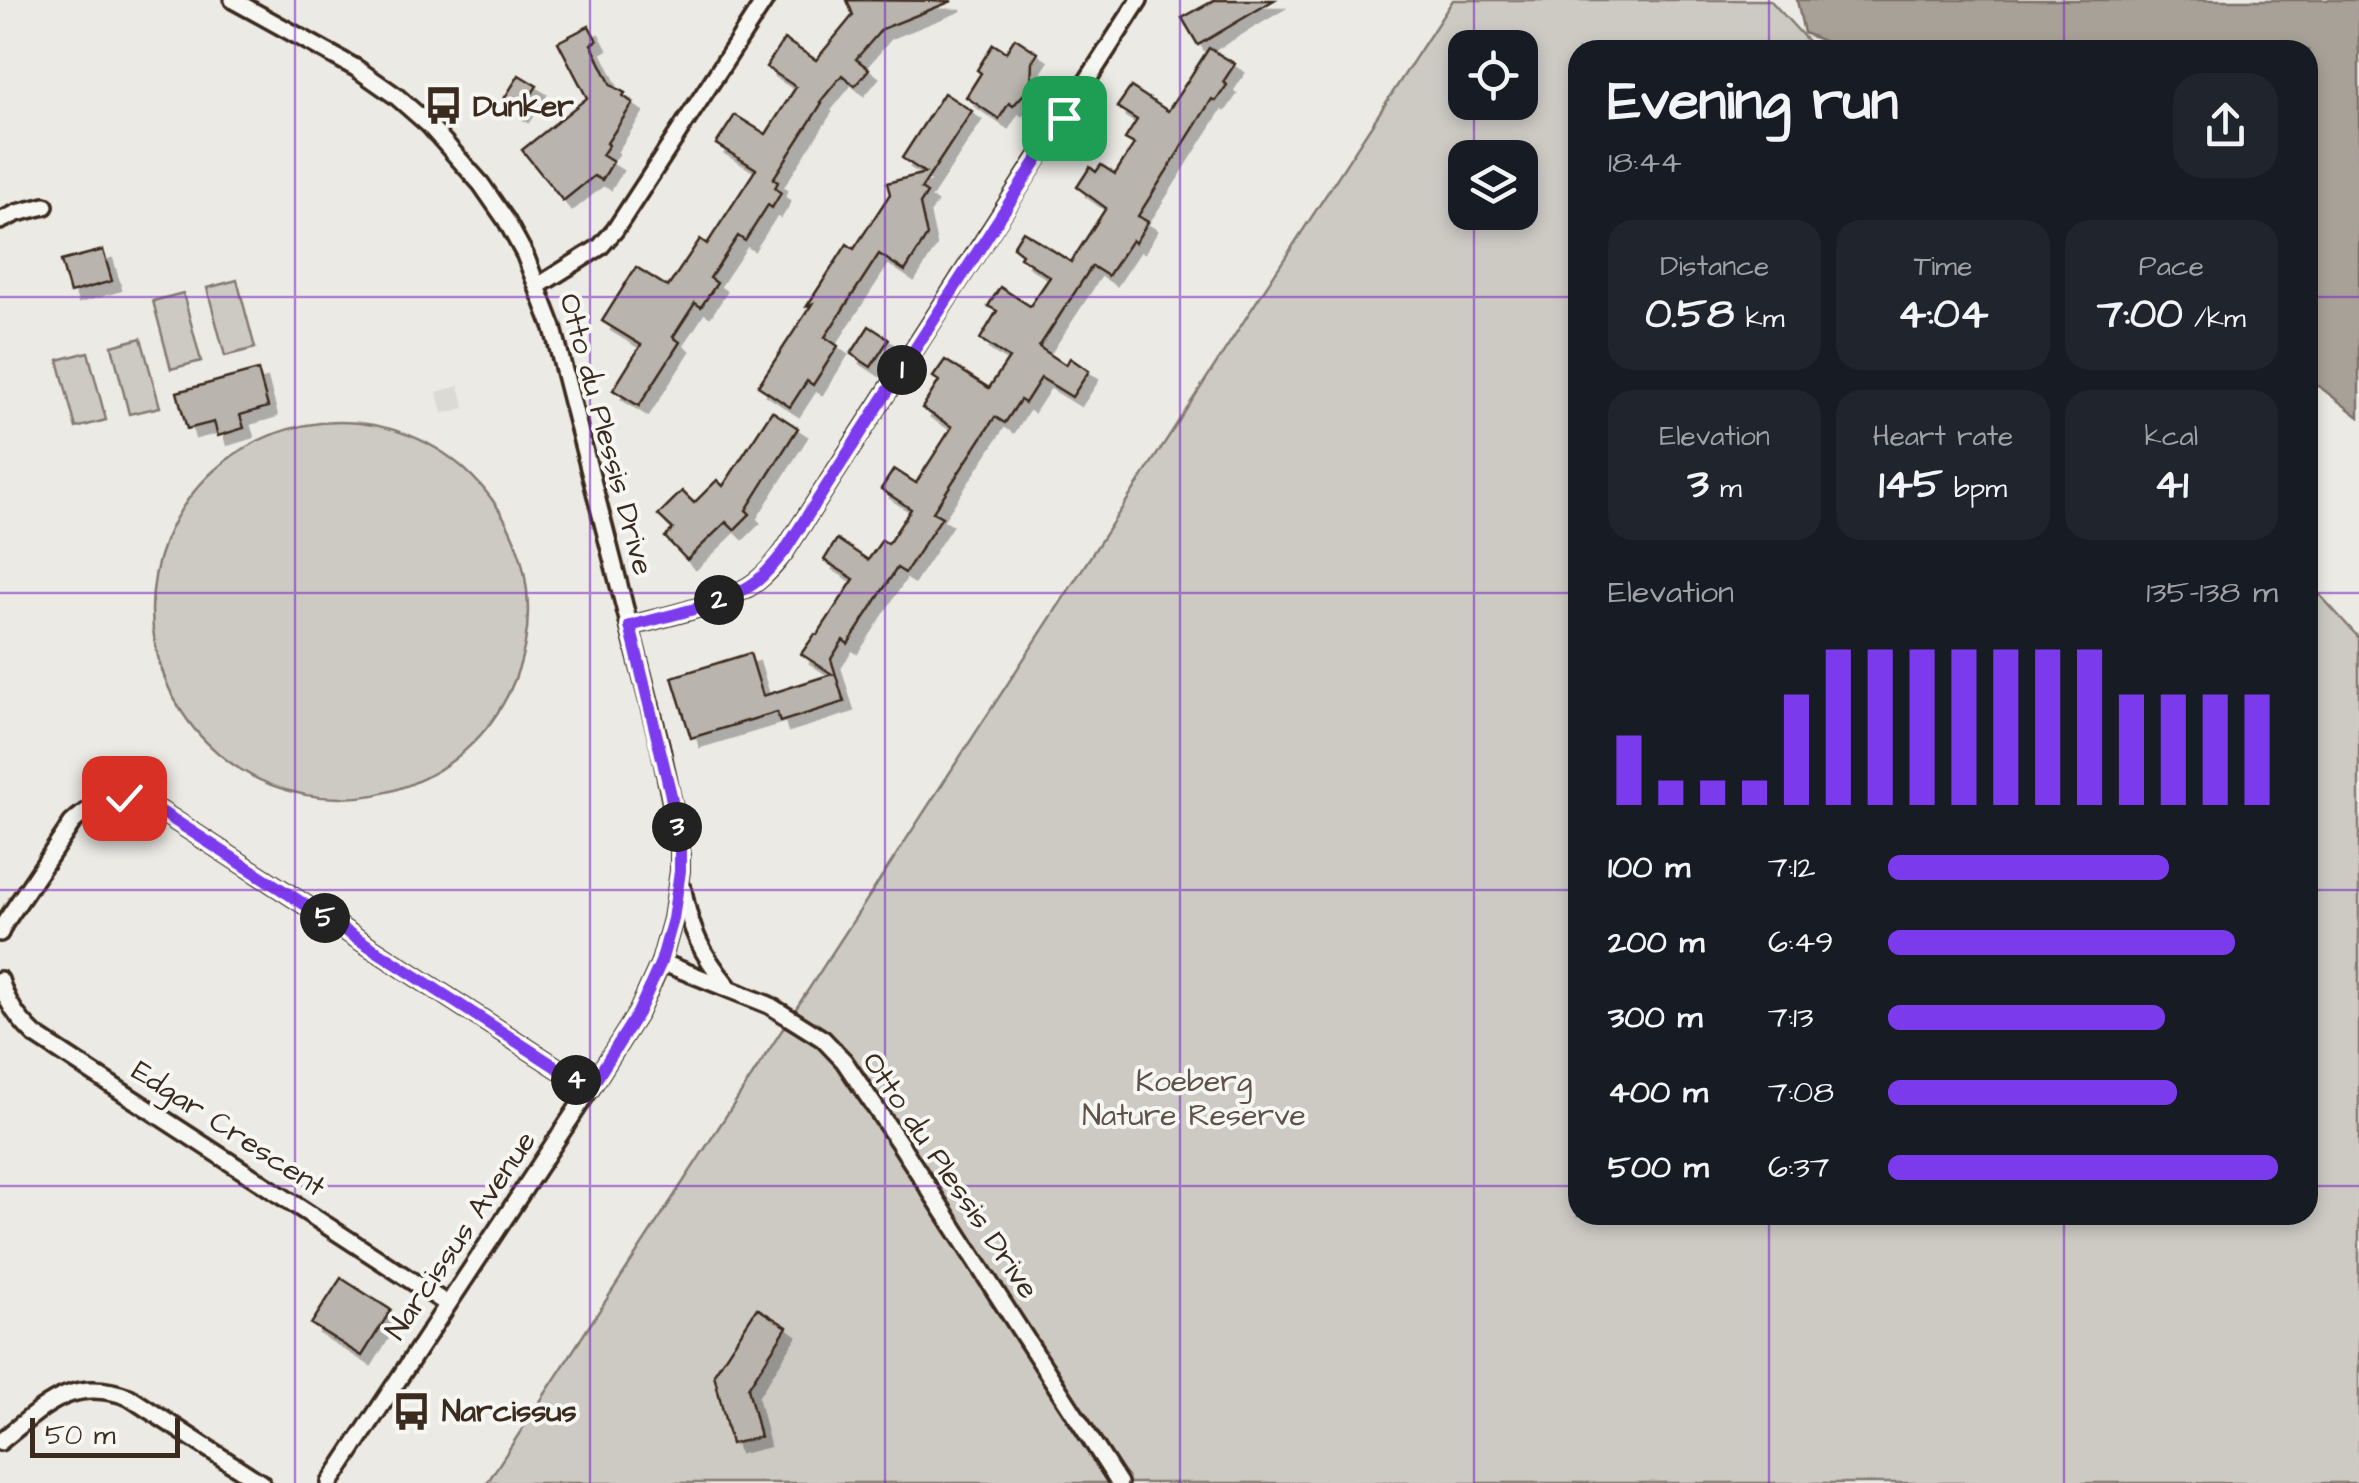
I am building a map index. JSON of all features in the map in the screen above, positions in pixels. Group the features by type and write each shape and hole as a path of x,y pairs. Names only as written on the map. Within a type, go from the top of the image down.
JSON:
{"street":[{"name":"Otto du Plessis Drive","path":"233,0 356,68 429,125 481,184 506,220 538,286 553,328 630,626 680,842 673,919 661,962 770,1005 824,1040 844,1062 1119,1483"},
{"path":"538,286 600,247 615,230 765,0"},
{"path":"630,626 732,595 754,584 770,569 1139,0"},
{"path":"0,221 46,206"},
{"path":"0,933 72,822 104,801 124,798 143,802 590,1089"},
{"path":"680,871 695,937 729,988"},
{"name":"Narcissus Avenue","path":"330,1483 590,1089 638,1013 661,962"},
{"name":"Edgar Crescent","path":"0,980 9,1005 35,1035 447,1304"},
{"path":"0,1442 50,1402 90,1388 111,1390 262,1483"}],"shaded area":[{"path":"1797,0 2359,0 2359,417 2318,386 2318,40 1821,40 1804,33"},
{"path":"459,386 465,408 442,414 437,392"}],"green space":[{"name":"Koeberg Nature Reserve","path":"1453,0 1770,0 1807,40 1568,40 1568,1225 2318,1225 2318,593 2359,638 2359,1483 487,1483"},
{"path":"237,280 255,348 225,356 207,288"},
{"path":"183,293 201,361 171,369 153,301"},
{"path":"141,338 160,407 129,414 112,346"},
{"path":"88,352 106,420 76,428 58,360"},
{"path":"340,422 377,426 412,436 445,454 473,477 496,505 514,538 524,573 528,610 524,647 514,682 496,715 473,743 445,766 412,784 377,794 340,798 303,794 268,784 235,766 207,743 184,715 166,682 156,647 152,610 156,573 166,538 184,505 207,477 235,454 268,436 303,426"}],"building":[{"path":"847,0 952,1 882,29 856,59 869,69 855,86 842,75 820,102 773,179 781,193 772,208 768,205 745,241 738,236 710,278 717,283 701,307 695,303 673,337 680,342 639,406 613,390 641,345 602,321 636,267 668,287 700,239 707,244 756,169 716,144 735,115 766,134 796,87 766,67 784,39 816,60 853,15"},
{"path":"1215,0 1274,0 1198,45 1182,18"},
{"path":"589,26 597,41 591,44 611,85 633,103 602,155 613,162 602,180 594,176 563,201 522,150 587,98 558,42"},
{"path":"1015,38 1038,53 1032,62 1031,86 1013,106 1009,103 999,119 966,97 993,44 1006,52"},
{"path":"1209,48 1235,64 1223,82 1227,85 1216,101 1212,99 1138,216 1148,222 1135,243 1132,240 1108,276 1092,266 1039,347 1066,365 1070,358 1089,371 1072,397 1041,378 1025,403 1020,400 1005,423 995,417 933,512 942,517 905,573 897,568 848,644 843,640 831,659 844,702 780,722 777,712 691,738 672,677 750,653 763,696 832,674 801,654 854,579 824,560 837,539 868,560 882,540 888,544 911,509 881,489 894,469 916,483 952,427 922,408 939,381 933,377 945,360 989,388 1009,358 980,339 997,311 988,306 1000,287 1030,306 1050,277 1020,257 1022,254 1013,247 1023,231 1071,262 1106,208 1077,187 1090,167 1096,172 1101,165 1115,174 1134,144 1125,139 1137,120 1117,107 1131,87 1168,111"},
{"path":"519,75 537,86 519,113 502,102"},
{"path":"944,93 972,111 921,189 927,193 920,204 927,236 905,271 879,254 825,337 838,346 813,385 807,381 790,407 758,386 847,244 854,249 890,194 887,183 925,173 902,158"},
{"path":"103,250 112,281 70,293 61,261"},
{"path":"869,326 889,339 871,367 851,354"},
{"path":"258,370 268,407 240,415 244,428 218,436 214,422 187,429 177,392"},
{"path":"772,411 798,428 746,510 750,514 734,530 726,522 687,560 665,537 673,529 658,515 682,491 694,503 717,480 723,486"},
{"path":"341,1278 391,1310 362,1356 311,1324"},
{"path":"757,1308 787,1327 748,1388 760,1437 731,1444 714,1374"}],"place":[{"name":"Dunker","path":"443,106"},
{"name":"Narcissus","path":"412,1411"}],"route":[{"path":"124,798 160,811 590,1089 638,1013 661,962 680,871 680,842 670,791 630,626 732,595 754,584 770,569 1064,118"}]}
